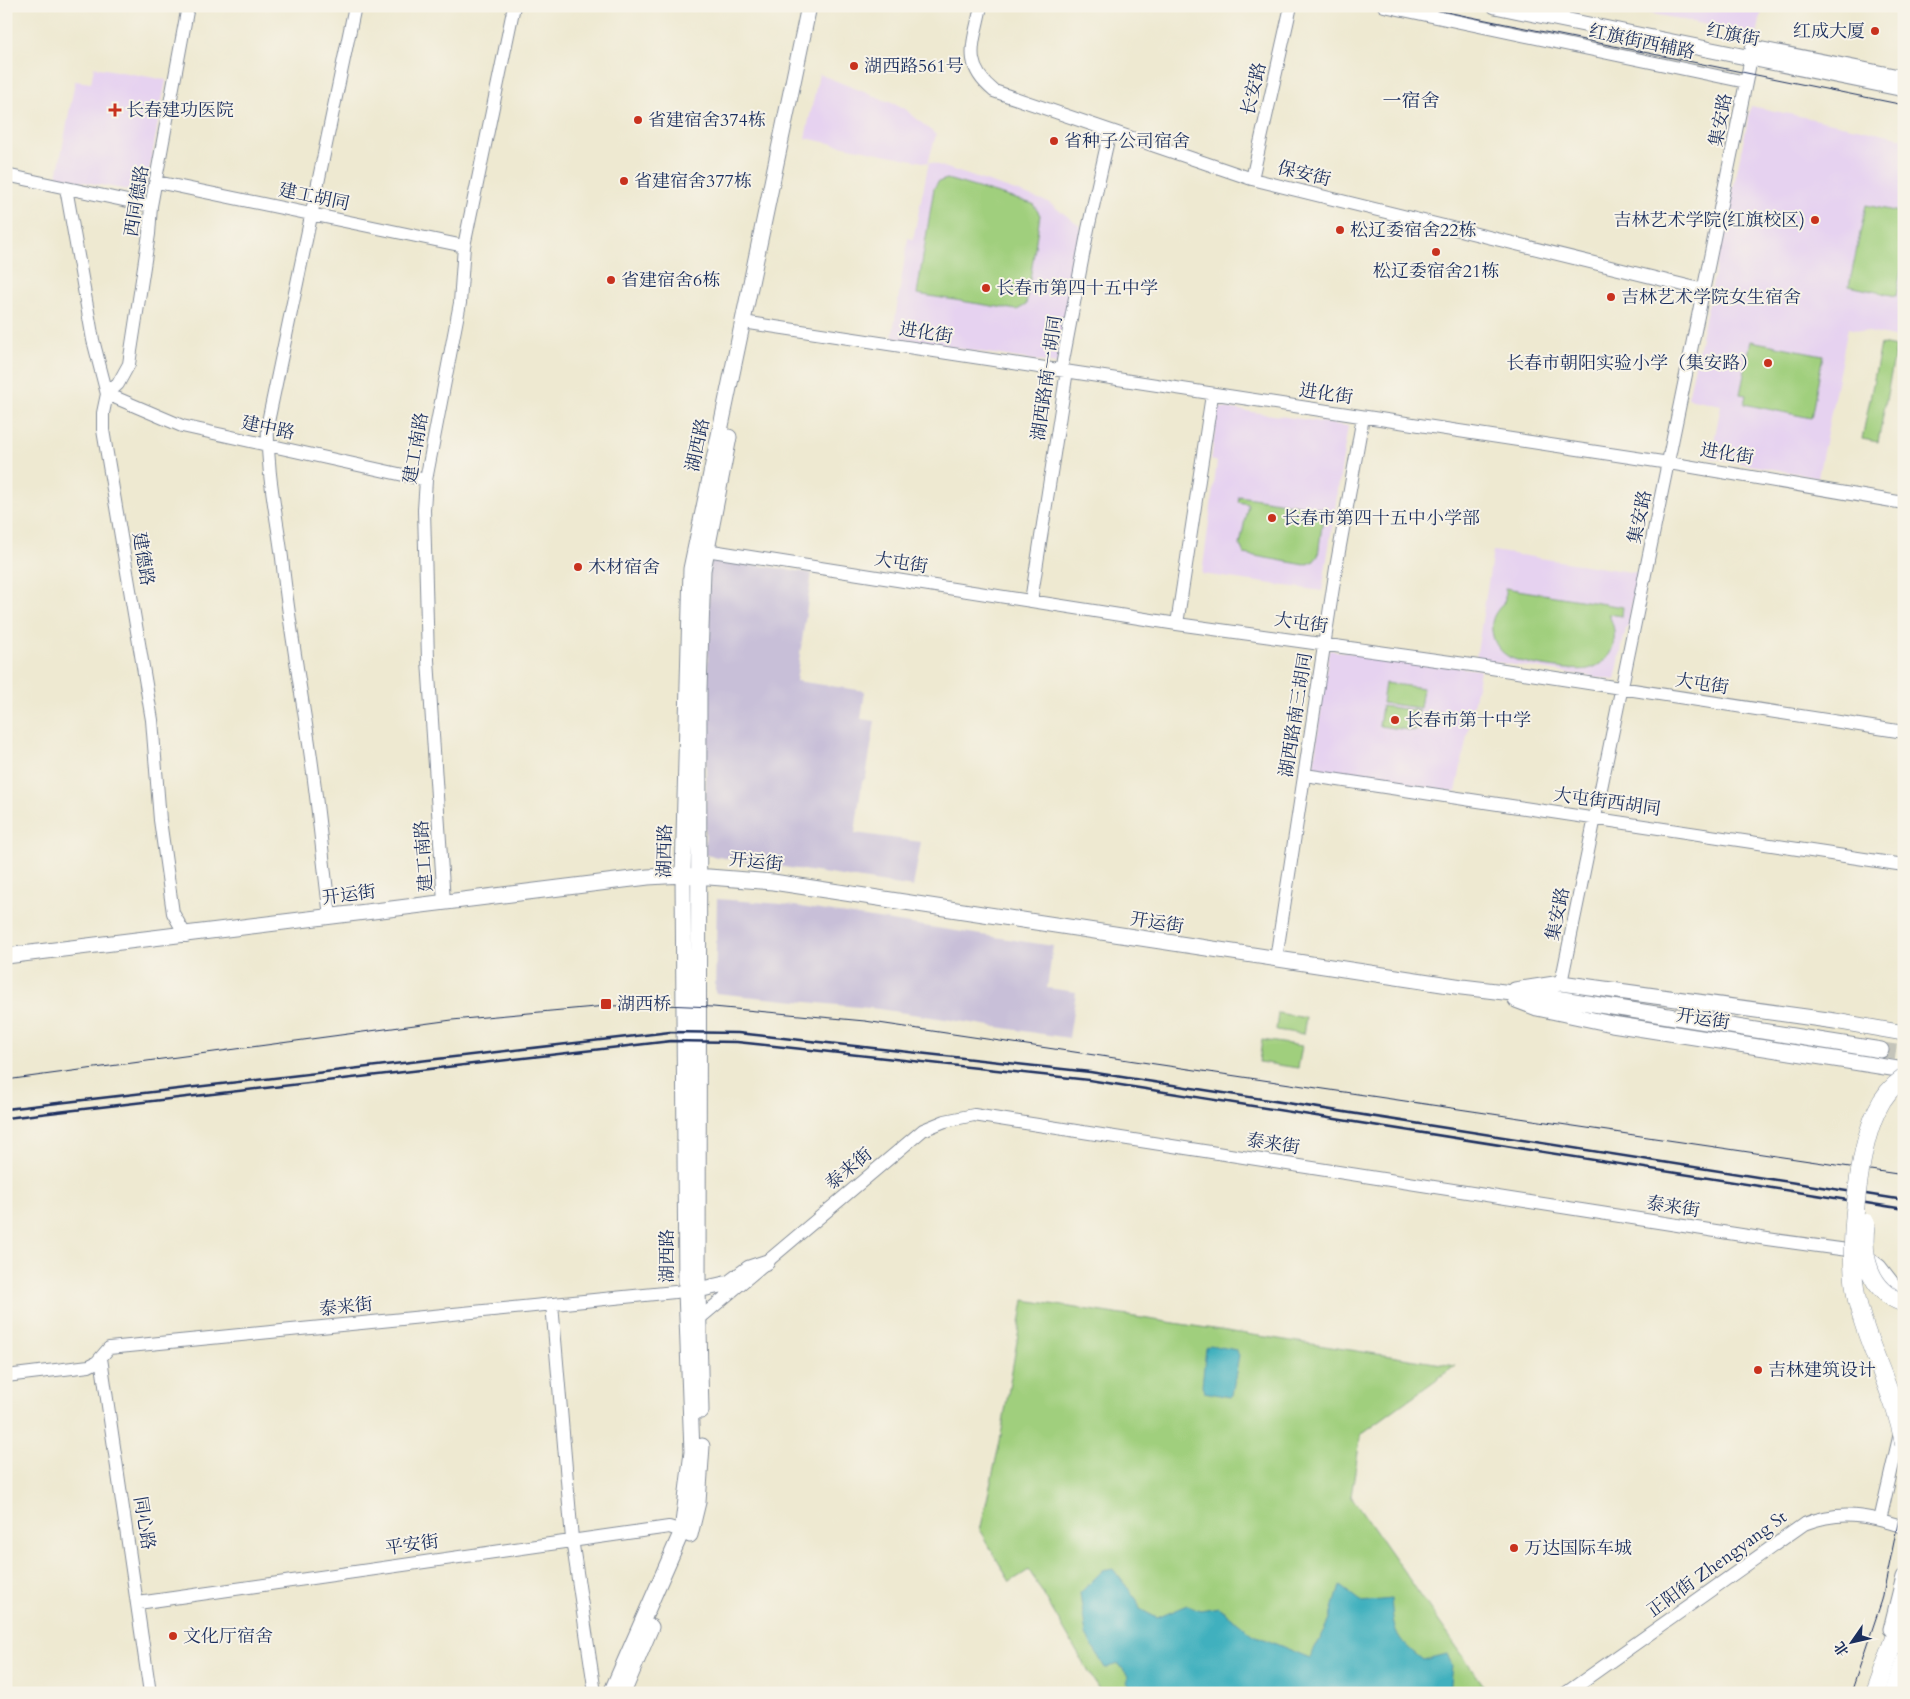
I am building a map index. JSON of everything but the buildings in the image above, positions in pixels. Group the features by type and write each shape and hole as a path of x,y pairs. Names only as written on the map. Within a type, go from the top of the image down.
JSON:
{"highway":[{"path":"1899,1072 1878,1109 1870,1129 1865,1150 1852,1252 1857,1301 1893,1402 1904,1444"},
{"path":"1904,1092 1888,1113 1878,1143 1864,1240 1868,1267 1875,1283 1888,1295 1904,1303"},
{"path":"1875,1693 1904,1612"},
{"path":"1887,1693 1904,1644"}],"main road":[{"name":"湖西路","path":"748,323 809,6"},
{"name":"湖西路","path":"623,1693 698,1502 702,1454 692,1290 691,875 700,690 700,551 818,6"},
{"name":"红旗街","path":"1495,6 1904,89"},
{"name":"红旗街","path":"1544,6 1904,78"},
{"name":"开运街","path":"6,956 186,936 444,902 691,875 773,882 1499,993 1562,999 1881,1050"},
{"name":"开运街","path":"1499,993 1561,983 1901,1034"},
{"name":"开运街","path":"1499,993 1537,1008 1612,1024 1899,1072"},
{"path":"1899,1072 1904,1060"},
{"path":"692,1290 729,1283 749,1268 767,1262"},
{"name":"湖西路","path":"611,1693 687,1532"},
{"path":"1870,1693 1889,1642 1904,1577"},
{"path":"1892,1693 1904,1660"}],"street":[{"name":"西同德路","path":"107,394 118,384 128,364 149,234 151,206 157,182 188,6"},
{"path":"330,916 308,732 289,621 277,515 268,478 267,446 268,422 356,6"},
{"name":"建工南路","path":"444,902 424,559 426,480 452,355 460,303 464,246 514,6"},
{"name":"保安街","path":"982,6 972,55 975,71 982,82 994,92 1252,179 1704,290"},
{"name":"长安路","path":"1252,179 1291,6"},
{"name":"红旗街西辅路","path":"1384,6 1447,12 1746,82"},
{"name":"集安路","path":"1561,983 1751,58"},
{"name":"湖西路南一胡同","path":"1030,601 1066,377 1062,366 1110,132"},
{"path":"6,175 151,206"},
{"name":"建工胡同","path":"157,182 464,246"},
{"name":"建德路","path":"66,188 93,340 107,394 103,413 104,430 152,720 160,820 173,913 186,936"},
{"name":"进化街","path":"748,323 1669,463 1904,503"},
{"name":"建中路","path":"107,394 182,426 426,480"},
{"path":"1177,624 1212,395"},
{"name":"湖西路南三胡同","path":"1276,959 1336,568 1363,417"},
{"name":"大屯街","path":"700,551 1177,624 1472,665 1904,732"},
{"name":"大屯街西胡同","path":"1305,775 1904,864"},
{"name":"泰来街","path":"693,1324 923,1130 945,1121 974,1115 1758,1238 1862,1252 1880,1266 1904,1297"},
{"name":"泰来街","path":"6,1376 90,1366 101,1358 109,1348 692,1290"},
{"path":"552,1304 572,1539 596,1693"},
{"name":"同心路","path":"101,1358 150,1693"},
{"path":"90,1366 97,1368 104,1375"},
{"path":"1880,1520 1904,1416"},
{"name":"正阳街 Zhengyang St","path":"1566,1693 1804,1524 1824,1516 1841,1514 1880,1520 1904,1527"},
{"name":"平安街","path":"138,1603 572,1539 669,1527 687,1532"}],"shaded area":[{"path":"1614,6 1763,6 1757,35"},
{"name":"长春建功医院","path":"94,67 166,80 145,193 57,177 75,81 91,83"},
{"path":"819,74 904,108 936,135 928,163 805,138"},
{"name":"吉林艺术学院(红旗校区)","path":"1751,106 1904,138 1904,339 1848,328 1818,477 1711,458 1721,405 1688,398"},
{"name":"长春市第四十五中学","path":"929,162 1048,202 1078,224 1082,230 1057,364 892,338 908,238 913,239"},
{"name":"长春市第四十五中小学部","path":"1218,407 1348,426 1322,591 1202,574 1217,462 1211,460"},
{"name":"长春市第十中学","path":"1493,551 1637,573 1628,628 1626,628 1615,680 1476,659"},
{"path":"716,559 812,573 796,681 865,691 861,719 875,721 866,777 862,782 855,833 921,842 913,887 705,855 709,569 711,561"},
{"name":"长春市第十中学","path":"1329,650 1480,670 1456,792 1313,770"},
{"path":"717,899 781,904 1053,946 1047,988 1076,992 1069,1038 879,1009 715,993"}],"green space":[{"path":"947,179 1033,204 1040,215 1026,305 1017,310 917,294 934,188 938,182"},
{"path":"1866,205 1904,213 1904,257 1896,296 1849,286"},
{"path":"1751,341 1823,355 1811,418 1744,404 1746,395 1740,394"},
{"path":"1881,344 1896,347 1878,442 1862,439"},
{"path":"1239,496 1324,509 1318,556 1313,562 1305,565 1244,554 1240,545 1248,504 1238,502"},
{"path":"1505,588 1623,607 1622,616 1608,614 1614,631 1613,647 1609,654 1597,666 1581,670 1536,665 1509,657 1497,645 1492,628 1494,616 1505,599"},
{"path":"1385,683 1423,688 1420,708 1382,703"},
{"path":"1382,706 1419,711 1416,731 1379,726"},
{"path":"1278,1013 1306,1018 1303,1034 1276,1030"},
{"path":"1262,1040 1302,1046 1298,1068 1259,1062"},
{"path":"1024,1300 1455,1366 1361,1434 1351,1496 1489,1693 1101,1693 1029,1570 1010,1582 980,1531 1000,1441"}],"water":[{"path":"1210,1345 1236,1350 1239,1355 1232,1395 1230,1397 1204,1392 1202,1385 1206,1348"},
{"path":"1113,1569 1137,1600 1140,1609 1157,1618 1188,1605 1200,1610 1219,1607 1254,1635 1310,1658 1329,1622 1340,1586 1361,1602 1391,1599 1395,1627 1401,1640 1407,1646 1423,1660 1447,1654 1452,1665 1449,1693 1140,1693 1126,1683 1128,1676 1119,1664 1105,1668 1086,1635 1080,1593 1102,1571"}],"tunnel":[{"path":"1881,1050 1904,1053"}],"tram line":[{"path":"1417,6 1904,105"},
{"path":"6,1080 452,1020 606,1006 664,1005 713,1007 865,1021 1904,1175"},
{"path":"1851,1693 1882,1600 1904,1493"}],"railway":[{"path":"6,1109 670,1032 738,1033 1090,1072 1904,1200"},
{"path":"6,1118 671,1041 737,1042 1089,1080 1904,1209"}],"place":[{"name":"红成大厦","path":"1875,31"},
{"name":"湖西路561号","path":"854,66"},
{"name":"长春建功医院","path":"115,110"},
{"name":"省建宿舍374栋","path":"638,120"},
{"name":"省种子公司宿舍","path":"1054,141"},
{"name":"省建宿舍377栋","path":"624,181"},
{"name":"吉林艺术学院(红旗校区)","path":"1815,220"},
{"name":"松辽委宿舍22栋","path":"1340,230"},
{"name":"松辽委宿舍21栋","path":"1436,252"},
{"name":"省建宿舍6栋","path":"611,280"},
{"name":"长春市第四十五中学","path":"986,288"},
{"name":"吉林艺术学院女生宿舍","path":"1611,297"},
{"name":"长春市朝阳实验小学（集安路）","path":"1768,363"},
{"name":"长春市第四十五中小学部","path":"1272,518"},
{"name":"木材宿舍","path":"578,567"},
{"name":"长春市第十中学","path":"1395,720"},
{"name":"湖西桥","path":"606,1004"},
{"name":"吉林建筑设计","path":"1758,1370"},
{"name":"万达国际车城","path":"1514,1548"},
{"name":"文化厅宿舍","path":"173,1636"}],"district":[{"name":"一宿舍","path":"1411,101"}]}
